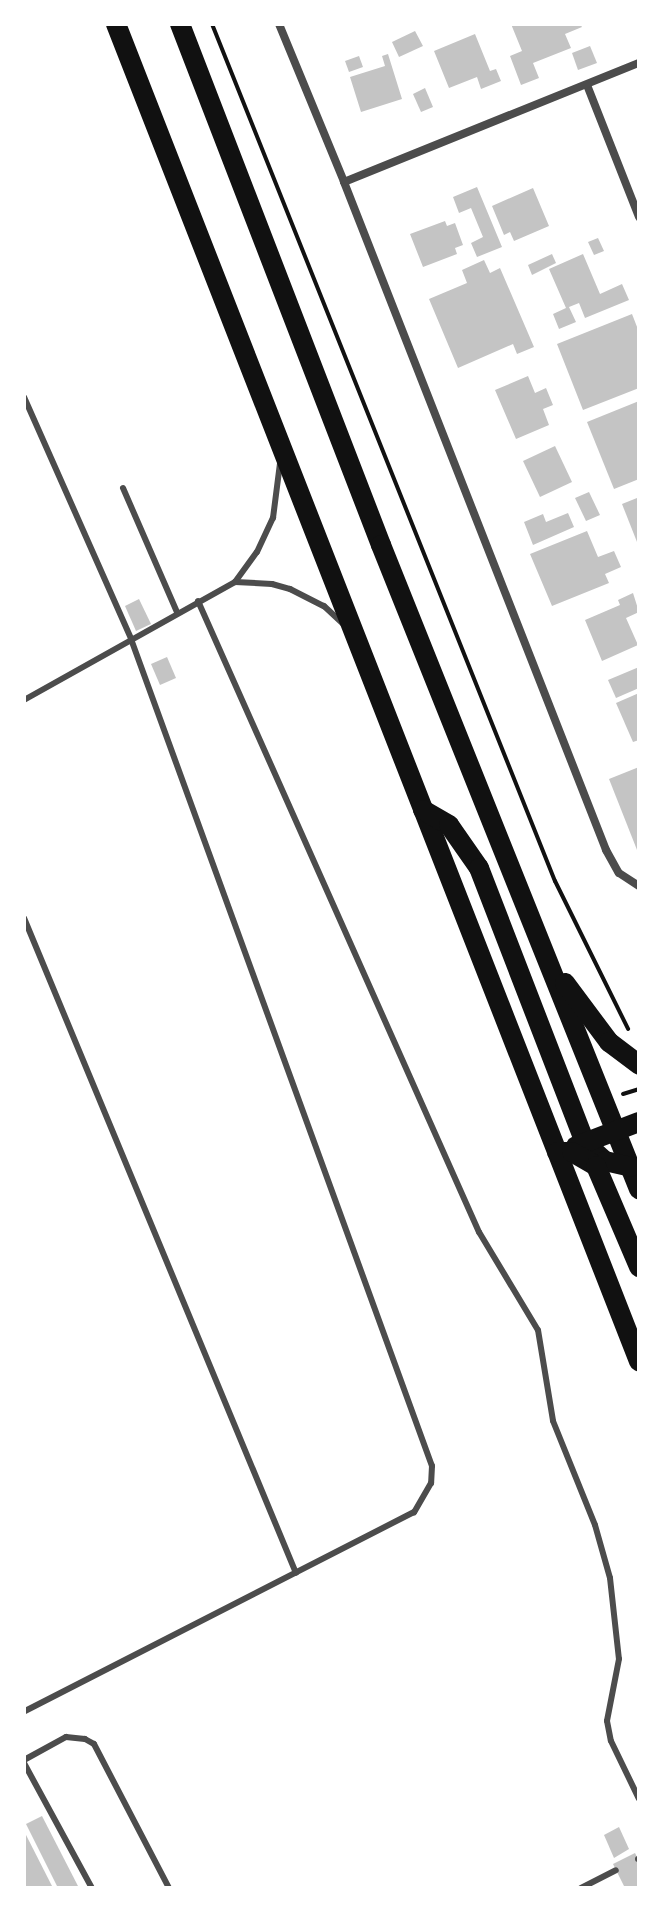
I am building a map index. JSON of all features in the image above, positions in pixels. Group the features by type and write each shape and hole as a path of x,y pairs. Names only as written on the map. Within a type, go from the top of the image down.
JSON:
{"main road":[{"path":"116,24 278,445 639,1361"},
{"path":"180,24 545,957 615,1132 635,1165 639,1189"},
{"path":"423,810 449,825 479,868 585,1143 605,1161 635,1165"},
{"path":"545,957 609,1042 639,1065"},
{"path":"557,1152 639,1122"},
{"path":"557,1152 585,1157 596,1166 639,1267"},
{"path":"572,1191 635,1165"}],"street":[{"path":"279,24 606,850 619,873 639,886"},
{"path":"344,182 639,63"},
{"path":"587,85 639,217"}],"lane":[{"path":"24,397 131,639 432,1466 431,1483 414,1512 24,1712"},
{"path":"24,700 235,582 257,552 273,518 279,482 278,445"},
{"path":"123,488 177,612"},
{"path":"235,582 272,584 307,596 353,635"},
{"path":"198,601 479,1232 538,1330 553,1421 595,1525 610,1578 619,1659 607,1721 611,1741 639,1799"},
{"path":"24,918 296,1573"},
{"path":"92,1888 24,1762 66,1737 85,1739 94,1744 169,1888"},
{"path":"581,1888 616,1870"}],"path":[{"path":"212,24 555,881 633,1040"}],"building":[{"path":"511,24 580,24 582,27 565,34 571,48 533,63 539,78 521,85 510,56 522,51"},
{"path":"415,31 423,46 399,57 392,42"},
{"path":"475,34 490,71 496,69 501,81 481,89 477,77 449,88 434,51"},
{"path":"590,46 597,63 578,70 572,53"},
{"path":"388,54 402,99 361,112 350,77 385,66 382,56"},
{"path":"359,56 363,67 349,72 345,61"},
{"path":"425,88 433,107 421,112 413,94"},
{"path":"477,187 502,247 477,257 471,243 483,237 471,208 459,213 453,197"},
{"path":"533,188 549,226 514,241 510,232 504,235 492,206"},
{"path":"445,221 447,226 455,223 463,245 455,248 457,254 423,267 410,234"},
{"path":"598,238 604,251 594,255 588,242"},
{"path":"552,254 556,263 532,275 528,265"},
{"path":"583,254 600,294 622,284 629,300 585,318 579,303 569,307 576,322 559,329 553,314 566,308 549,269"},
{"path":"484,260 490,273 500,268 534,347 517,354 513,344 458,368 429,299 467,283 462,270"},
{"path":"632,314 639,332 639,388 583,410 557,344"},
{"path":"528,376 535,393 546,388 553,405 543,409 549,425 516,439 495,390"},
{"path":"639,401 639,479 614,489 587,422"},
{"path":"555,446 572,482 540,497 523,461"},
{"path":"589,492 600,515 586,521 575,498"},
{"path":"637,498 639,503 639,547 622,504"},
{"path":"568,513 574,527 533,545 524,522 543,514 546,522"},
{"path":"587,531 598,557 614,551 621,567 605,574 609,583 552,606 530,554"},
{"path":"633,593 639,612 626,618 638,645 602,661 585,620 620,605 618,600"},
{"path":"139,599 151,624 136,631 125,606"},
{"path":"167,657 176,678 160,685 151,664"},
{"path":"639,667 639,688 616,698 608,680"},
{"path":"639,693 639,740 633,742 616,703"},
{"path":"639,767 639,855 609,779"},
{"path":"42,1816 79,1888 58,1888 26,1824"},
{"path":"619,1827 629,1849 614,1858 604,1835"},
{"path":"24,1831 53,1888 24,1888"},
{"path":"635,1853 639,1861 639,1888 625,1888 613,1864"}]}
